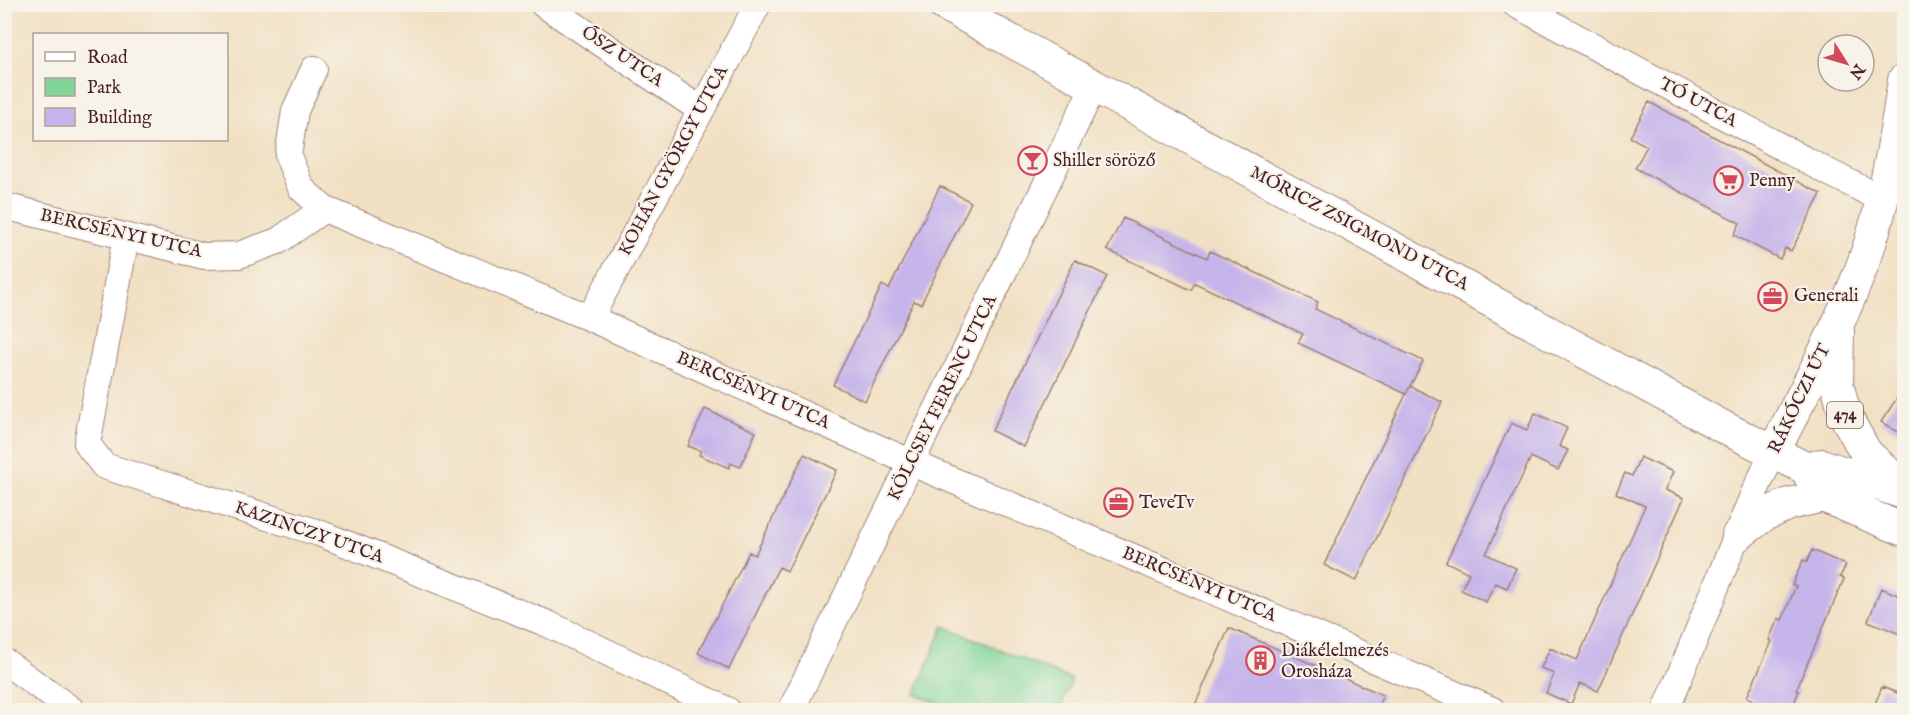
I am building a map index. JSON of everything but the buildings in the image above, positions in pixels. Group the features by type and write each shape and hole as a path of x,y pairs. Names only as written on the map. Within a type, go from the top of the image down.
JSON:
{"main road":[{"name":"MÓRICZ ZSIGMOND UTCA","path":"944,4 1773,453 1807,469"},
{"name":"RÁKÓCZI ÚT","path":"1773,453 1838,321 1871,238 1894,151 1905,80"},
{"name":"474","path":"1838,321 1837,384 1846,417 1866,453 1905,488"},
{"path":"1905,493 1821,465 1807,469 1813,483 1823,496 1905,530"},
{"path":"1738,535 1764,515 1789,504 1823,496"}],"street":[{"name":"ŐSZ UTCA","path":"543,4 701,110"},
{"name":"KOHÁN GYÖRGY UTCA","path":"590,318 758,4"},
{"name":"TÓ UTCA","path":"1515,4 1882,199"},
{"path":"314,69 295,111 288,156 302,188 324,209"},
{"name":"KÖLCSEY FERENC UTCA","path":"791,711 1094,86"},
{"name":"BERCSÉNYI UTCA","path":"4,206 204,256 239,255 278,241 324,209 590,318 912,463 1492,711"},
{"name":"KAZINCZY UTCA","path":"126,237 87,444 104,466 319,533 548,624 727,711"},
{"name":"RÁKÓCZI ÚT","path":"1666,711 1754,494 1773,453"},
{"path":"4,662 72,711"}],"green space":[{"path":"944,626 1072,680 1059,710 956,710 915,694"}],"place":[{"name":"Shiller söröző","path":"1032,161"},
{"name":"Penny","path":"1728,181"},
{"name":"Generali","path":"1773,296"},
{"name":"TeveTv","path":"1118,503"},
{"name":"Diákélelmezés Orosháza","path":"1260,661"}]}
